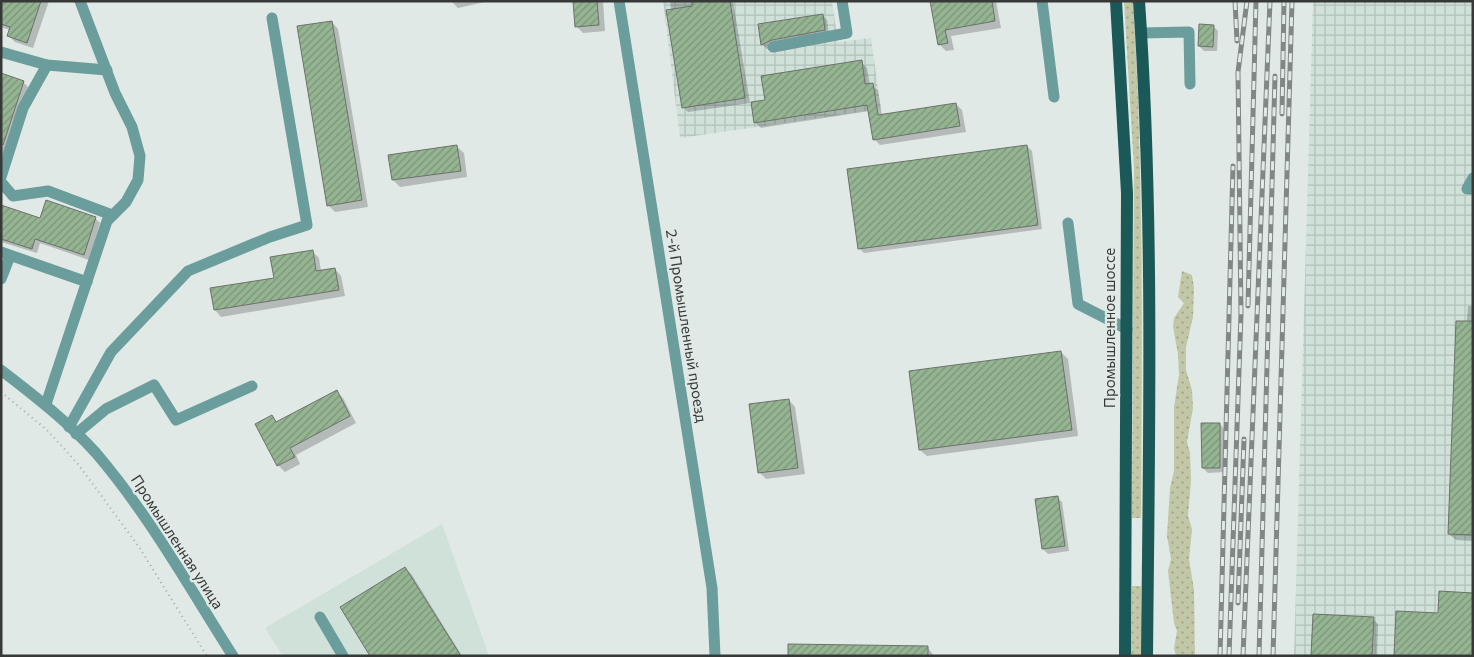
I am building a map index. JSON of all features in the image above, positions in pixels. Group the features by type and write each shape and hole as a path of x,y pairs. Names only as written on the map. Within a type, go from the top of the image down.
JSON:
{"main road":[{"name":"Промышленное шоссе","path":"1116,1 1127,184 1125,656"},
{"path":"1139,1 1146,107 1149,222 1147,656"},
{"path":"1125,561 1148,561"}],"street":[{"path":"46,404 107,221 126,202 138,180 140,156 132,127 106,70 80,1"},
{"name":"2-й Промышленный проезд","path":"619,1 712,588 714,656"},
{"path":"773,47 847,33 842,1"},
{"path":"1042,1 1054,97"},
{"path":"72,430 111,352 188,271 270,237 307,225 272,18"},
{"path":"1141,33 1189,32 1190,84"},
{"path":"1,52 48,65 106,70"},
{"path":"1,177 23,108 48,65"},
{"path":"1473,178 1467,190 1473,189"},
{"path":"1,182 13,196 48,191 112,216"},
{"path":"1068,223 1078,304 1127,329"},
{"path":"1,279 6,254 87,282"},
{"name":"Промышленная улица","path":"1,370 46,404 94,452 141,511 233,656"},
{"path":"72,430 106,409 154,385 176,420 252,386"},
{"path":"320,617 342,656"}],"path":[{"path":"1,392 47,430 78,464 139,547 207,656"}],"shaded area":[{"path":"663,1 832,1 838,42 871,38 881,109 680,138"},
{"path":"1313,1 1473,1 1473,656 1294,656"},
{"path":"442,524 489,656 283,656 265,628"}],"green space":[{"path":"1124,1 1133,1 1137,66 1142,259 1141,518 1132,518 1134,168"},
{"path":"1182,271 1192,275 1194,288 1193,317 1186,347 1186,370 1192,390 1193,408 1187,442 1190,453 1191,481 1188,516 1192,529 1189,559 1194,590 1195,656 1176,656 1174,648 1177,631 1174,623 1168,571 1171,559 1167,536 1170,488 1174,471 1174,407 1179,375 1178,354 1173,327 1174,318 1184,303 1178,297"},
{"path":"1132,586 1141,586 1141,656 1131,656"}],"building":[{"path":"1,1 41,1 27,43 7,36 10,27 1,24"},
{"path":"573,1 597,1 599,25 575,27"},
{"path":"692,1 730,1 745,98 682,108 666,10 692,6"},
{"path":"930,1 992,1 995,21 945,30 948,43 938,45"},
{"path":"823,14 825,30 772,40 761,45 758,24"},
{"path":"332,21 362,200 327,206 297,26"},
{"path":"1199,24 1214,25 1213,47 1198,46"},
{"path":"862,60 865,84 873,83 878,115 956,103 960,126 873,140 867,105 754,123 751,102 765,100 761,76"},
{"path":"1,73 24,81 3,145 1,144"},
{"path":"457,145 461,171 392,180 388,155"},
{"path":"1027,145 1038,225 858,249 847,169"},
{"path":"46,200 96,217 84,255 35,239 32,249 1,239 1,205 40,218"},
{"path":"313,250 316,271 335,268 339,290 214,310 210,288 274,278 270,257"},
{"path":"1456,321 1473,321 1473,535 1448,534"},
{"path":"1061,351 1072,430 919,450 909,371"},
{"path":"337,390 350,416 290,448 295,457 277,466 255,424 272,415 276,422"},
{"path":"789,399 798,468 758,473 749,404"},
{"path":"1201,423 1220,423 1220,468 1202,468"},
{"path":"1058,496 1065,546 1042,549 1035,499"},
{"path":"405,567 461,656 370,656 340,607"},
{"path":"1439,591 1473,593 1473,656 1394,656 1396,611 1438,613"},
{"path":"1313,614 1374,617 1372,656 1311,656"},
{"path":"788,644 928,646 928,656 788,656"}],"railway":[{"path":"1235,1 1237,41"},
{"path":"1229,656 1241,314 1238,72 1247,1"},
{"path":"1248,306 1256,1"},
{"path":"1243,656 1270,1"},
{"path":"1282,114 1284,1"},
{"path":"1273,656 1292,1"},
{"path":"1259,656 1275,76"},
{"path":"1220,656 1233,166"},
{"path":"1238,603 1244,439"}]}
